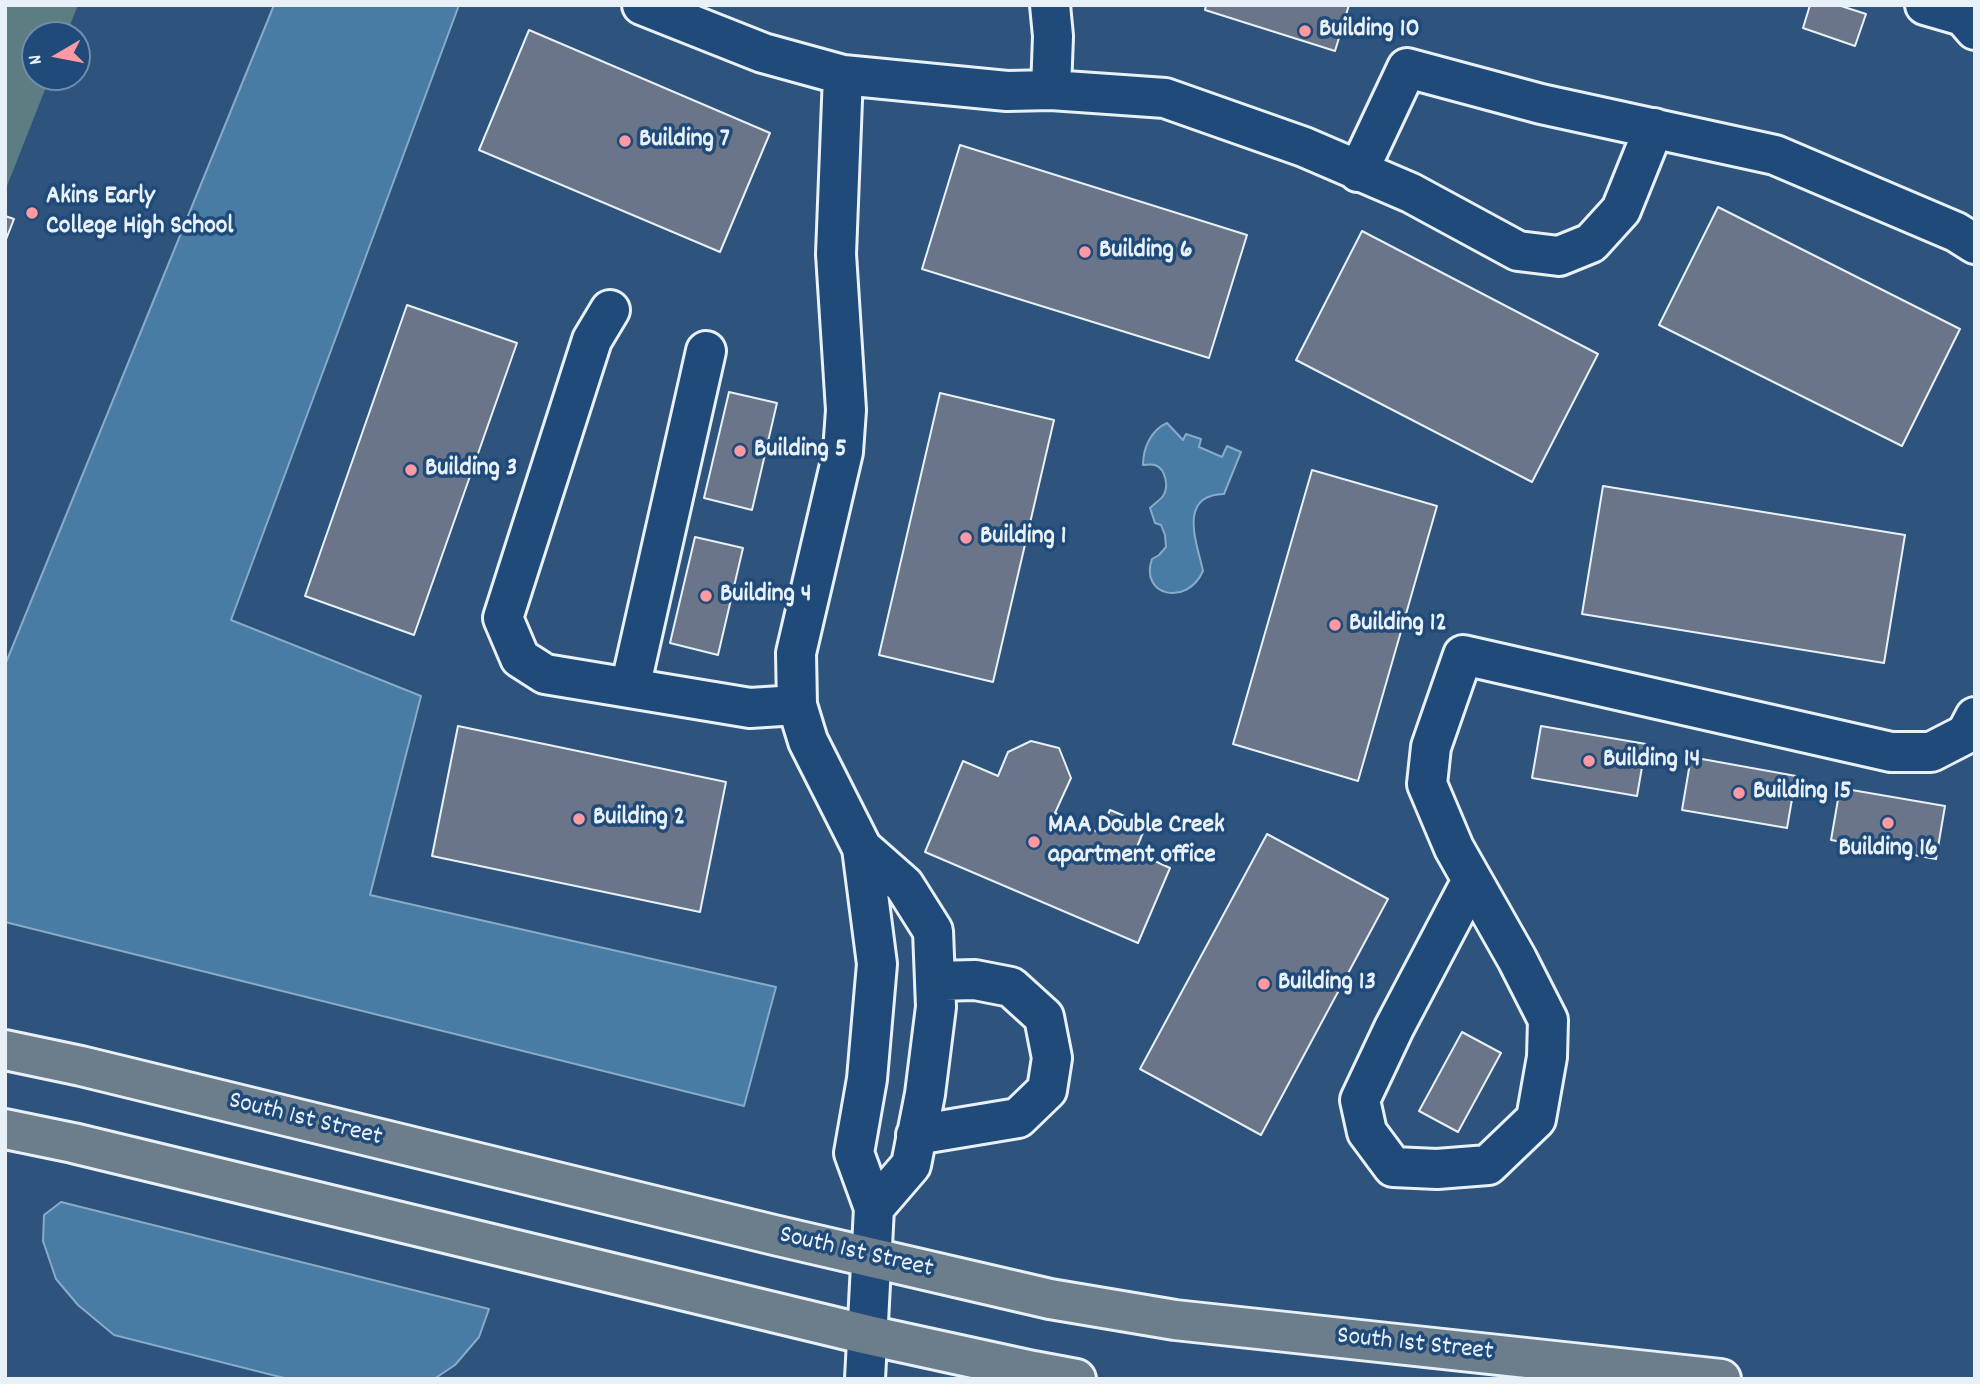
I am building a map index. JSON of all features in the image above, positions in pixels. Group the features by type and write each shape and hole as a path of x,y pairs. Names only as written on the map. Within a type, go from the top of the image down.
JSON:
{"main road":[{"name":"South 1st Street","path":"5,1050 1050,1299 1175,1320 1721,1379"},
{"path":"5,1129 73,1143 868,1335 1076,1379"}],"street":[{"path":"642,5 763,53 843,75 1007,91 1051,90 1166,98 1304,147 1411,193 1518,251 1559,256 1591,243 1621,210 1654,128"},
{"path":"1050,5 1053,36 1051,90"},
{"path":"1925,5 1963,16 1975,30"},
{"path":"1359,172 1407,68 1541,104 1775,155 1956,232 1972,234"},
{"path":"843,75 836,254 846,410 843,452 796,653 797,705 808,741 862,848 877,964 867,1079 853,1153 874,1208 865,1379"},
{"path":"610,310 592,340 503,618 520,657 545,674 750,708 797,705"},
{"path":"630,688 706,351"},
{"path":"1472,880 1394,1028 1360,1100 1367,1132 1393,1167 1437,1169 1488,1165 1536,1119 1547,1056 1548,1020 1517,959 1454,848 1427,784 1431,747 1463,655 1891,752 1931,752 1966,734 1975,717"},
{"path":"862,848 904,885 933,931 936,1007 925,1094 911,1165 874,1208"},
{"path":"916,1135 1018,1118 1047,1090 1052,1058 1044,1017 1012,987 975,979 935,981"}],"green space":[{"path":"5,5 78,5 72,21 21,21 21,91 44,91 5,191"}],"water":[{"path":"274,5 459,5 231,620 421,696 370,895 776,987 744,1106 5,922 5,665"},
{"path":"1167,423 1183,440 1186,434 1201,439 1199,447 1222,457 1227,446 1241,452 1224,494 1209,496 1195,511 1195,535 1203,571 1196,582 1186,590 1176,593 1158,589 1152,582 1152,559 1166,547 1161,525 1155,523 1150,508 1163,496 1166,483 1159,467 1143,465 1149,440 1156,430"},
{"path":"61,1202 489,1309 479,1337 455,1365 434,1379 288,1379 114,1335 78,1305 56,1279 43,1241 44,1215"}],"building":[{"name":"Building 10","path":"1206,5 1349,5 1335,51 1205,10"},
{"path":"1810,5 1838,5 1866,14 1855,46 1803,28"},
{"name":"Building 7","path":"529,30 770,133 720,252 479,150"},
{"name":"Building 6","path":"960,145 1247,235 1209,358 922,269"},
{"path":"1718,207 1960,329 1902,446 1659,325"},
{"path":"5,216 14,219 5,242"},
{"path":"1362,231 1598,354 1532,482 1296,360"},
{"name":"Building 3","path":"407,305 517,343 414,635 305,596"},
{"name":"Building 5","path":"729,392 777,403 752,510 704,498"},
{"name":"Building 1","path":"940,393 1054,420 993,682 879,655"},
{"name":"Building 12","path":"1312,470 1437,506 1358,781 1233,744"},
{"path":"1603,486 1905,535 1884,663 1582,614"},
{"name":"Building 4","path":"695,537 743,548 718,655 670,643"},
{"name":"Building 2","path":"458,726 726,782 700,912 432,856"},
{"name":"Building 14","path":"1541,726 1646,744 1637,796 1532,778"},
{"name":"MAA Double Creek apartment office","path":"1031,741 1059,748 1071,778 1055,813 1100,833 1110,810 1146,825 1135,852 1170,868 1138,943 925,852 963,761 998,776 1008,752"},
{"name":"Building 15","path":"1691,757 1796,776 1787,828 1682,810"},
{"name":"Building 16","path":"1840,788 1945,806 1936,859 1831,840"},
{"name":"Building 13","path":"1267,834 1388,899 1261,1135 1140,1069"},
{"path":"1462,1032 1501,1053 1458,1132 1419,1111"}],"place":[{"name":"Building 10","path":"1305,31"},
{"name":"Building 7","path":"625,141"},
{"name":"Akins Early College High School","path":"32,213"},
{"name":"Building 6","path":"1085,252"},
{"name":"Building 5","path":"740,451"},
{"name":"Building 3","path":"411,470"},
{"name":"Building 1","path":"966,538"},
{"name":"Building 4","path":"706,596"},
{"name":"Building 12","path":"1335,625"},
{"name":"Building 14","path":"1589,761"},
{"name":"Building 15","path":"1739,793"},
{"name":"Building 2","path":"579,819"},
{"name":"Building 16","path":"1888,823"},
{"name":"MAA Double Creek apartment office","path":"1034,842"},
{"name":"Building 13","path":"1264,984"}]}
